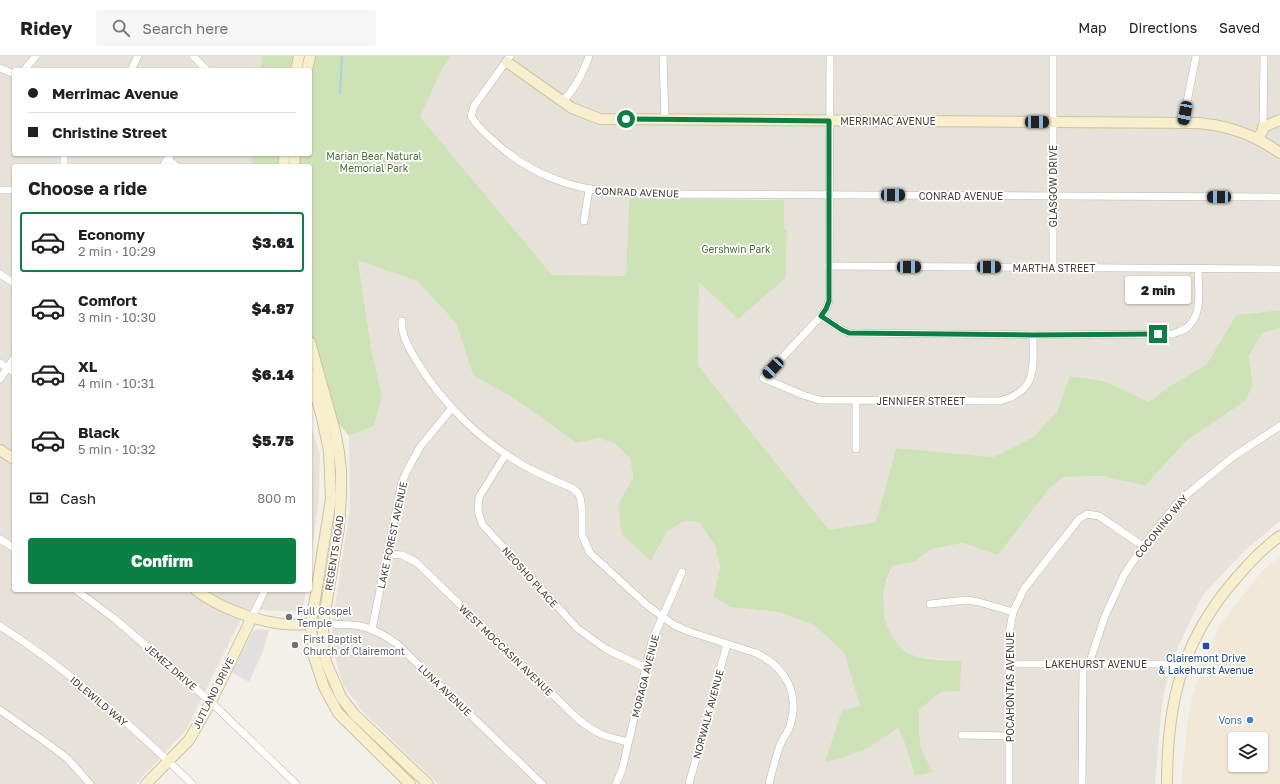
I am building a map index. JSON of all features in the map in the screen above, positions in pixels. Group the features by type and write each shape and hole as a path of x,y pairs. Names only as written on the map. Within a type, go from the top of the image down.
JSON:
{"main road":[{"path":"296,68 298,56"},
{"path":"307,68 310,56"},
{"name":"MERRIMAC AVENUE","path":"508,59 562,102 572,108 600,119 1183,122 1209,124 1237,130 1258,138 1280,152"},
{"path":"1258,138 1263,130 1263,127 1280,120"},
{"name":"REGENTS ROAD","path":"312,349 336,431 340,471 341,494 339,528 323,624 323,644 326,662 341,697 354,714 428,784"},
{"name":"REGENTS ROAD","path":"312,381 329,451 331,499 311,624 313,654 324,687 338,713 410,784"},
{"path":"0,450 12,458"},
{"path":"1167,784 1167,752 1173,703 1182,669 1193,643 1207,617 1228,587 1254,558 1280,536"},
{"name":"LUNA AVENUE","path":"200,592 224,606 252,617 282,624 323,624"},
{"name":"JUTLAND DRIVE","path":"146,784 189,740 211,702 252,617"}],"street":[{"path":"26,68 36,56"},
{"path":"132,68 138,56"},
{"path":"193,56 205,68"},
{"path":"562,102 570,94 584,72 589,56"},
{"path":"663,56 665,120"},
{"path":"830,56 829,301 821,316 842,330 849,333 1033,335 1173,334 1186,328 1197,314 1198,269"},
{"name":"GLASGOW DRIVE","path":"1053,56 1053,268"},
{"path":"1183,122 1196,56"},
{"path":"1263,127 1264,56"},
{"name":"CONRAD AVENUE","path":"508,59 474,106 471,116 473,120 500,147 527,166 558,181 590,190 634,194 1280,197"},
{"path":"0,68 12,73"},
{"path":"0,190 12,190"},
{"path":"584,221 590,190"},
{"name":"MARTHA STREET","path":"829,266 1280,269"},
{"path":"0,274 12,282"},
{"name":"JENNIFER STREET","path":"821,316 764,378 803,395 819,400 999,401 1011,398 1024,389 1031,377 1033,335"},
{"path":"402,321 402,329 409,348 425,375 452,408 478,432 506,454 530,468 572,488 578,493 582,509 582,535 590,553 648,606 674,625 690,632 766,657 787,679 793,705 790,726 779,748 769,784"},
{"path":"0,363 11,370 0,379"},
{"path":"856,400 856,449"},
{"name":"LAKE FOREST AVENUE","path":"372,629 402,482 420,447 452,408"},
{"name":"COCONINO WAY","path":"1082,784 1086,664 1104,616 1124,575 1142,546 1176,505 1190,491 1234,456 1280,426"},
{"name":"NEOSHO PLACE","path":"506,454 479,498 478,511 482,524 577,628 606,649 646,668"},
{"name":"POCAHONTAS AVENUE","path":"1009,784 1009,634 1013,612 1024,589 1079,519 1086,514 1099,516 1142,546"},
{"path":"0,539 12,547"},
{"name":"WEST MOCCASIN AVENUE","path":"388,554 402,556 416,562 578,719 593,731 604,737 628,742"},
{"name":"MORAGA AVENUE","path":"616,784 622,770 652,641 682,572"},
{"name":"JEMEZ DRIVE","path":"79,592 115,619 211,702 296,784"},
{"name":"JUTLAND DRIVE","path":"252,617 264,592"},
{"path":"930,604 967,600 1013,612"},
{"name":"LUNA AVENUE","path":"323,624 356,624 383,634 397,644 542,784"},
{"name":"IDLEWILD WAY","path":"0,626 60,668 105,705 169,761 192,784"},
{"name":"NORWALK AVENUE","path":"689,784 727,644"},
{"name":"LAKEHURST AVENUE","path":"1009,664 1168,664 1182,669"},
{"path":"0,710 68,759 90,784"},
{"path":"962,735 1009,736"}],"shaded area":[{"path":"0,56 262,56 260,68 12,68 12,156 252,156 251,164 12,164 12,592 306,592 302,612 246,609 186,730 136,784 0,784"},
{"path":"450,56 1280,56 1280,310 1236,315 1207,364 1167,388 1149,402 1105,381 1071,376 1057,412 1033,437 993,457 896,448 876,522 829,530 698,365 699,282 786,278 787,229 784,229 774,199 629,198 626,277 552,276 419,117 440,73"},
{"path":"358,259 417,281 456,323 473,375 515,399 577,442 598,438 616,444 630,458 633,478 618,504 652,560 667,532 684,521 699,522 715,545 720,568 713,597 730,607 778,612 814,625 844,653 860,706 825,762 843,758 870,747 898,728 904,741 915,776 933,772 921,749 919,710 941,692 961,661 915,657 898,646 889,632 882,606 885,585 893,566 914,562 932,549 963,543 998,554 1048,490 1063,477 1103,476 1145,486 1186,441 1244,402 1253,386 1249,358 1262,333 1280,328 1280,521 1243,552 1202,596 1178,647 1168,675 1162,705 1155,784 438,784 363,712 342,683 331,643 334,612 350,509 349,436 374,426 382,397 371,347"},
{"path":"312,429 320,455 318,508 312,549"},
{"path":"1280,556 1280,784 1181,784 1188,718 1193,693 1220,625 1262,571"},
{"path":"257,629 269,630 263,651 249,682 232,672 252,633"}],"green space":[{"path":"262,56 450,56 440,73 420,117 552,275 626,276 629,198 784,200 784,229 787,229 786,278 738,319 699,282 698,365 829,530 876,522 896,448 993,457 1033,437 1057,412 1070,376 1105,381 1149,402 1167,388 1207,364 1236,315 1280,310 1280,328 1262,333 1249,357 1253,386 1244,402 1186,441 1145,486 1103,476 1063,477 1048,490 998,555 963,543 932,549 914,562 893,566 886,581 883,596 885,616 892,636 906,651 915,656 931,659 961,661 960,691 941,692 919,710 921,749 933,772 915,776 904,741 898,728 870,747 843,758 825,762 842,710 860,706 844,653 814,625 778,612 730,607 713,597 720,568 715,545 699,522 684,521 667,532 651,561 622,535 618,504 633,478 630,458 616,444 598,438 577,443 515,399 473,375 456,323 417,281 358,260 371,347 382,397 374,426 349,436 312,391 312,164 251,164 252,156 312,156 312,68 260,68"}],"waterway":[{"path":"340,93 342,56"}],"place":[{"name":"Full Gospel Temple","path":"289,617"},
{"name":"First Baptist Church of Clairemont","path":"295,645"},
{"name":"Clairemont Drive & Lakehurst Avenue","path":"1206,646"},
{"name":"Vons","path":"1250,720"}],"route":[{"path":"626,119 829,121 829,301 821,316 849,333 1033,335 1158,334"}],"park label":[{"name":"Marian Bear Natural Memorial Park","path":"374,162"},
{"name":"Gershwin Park","path":"736,249"}]}
